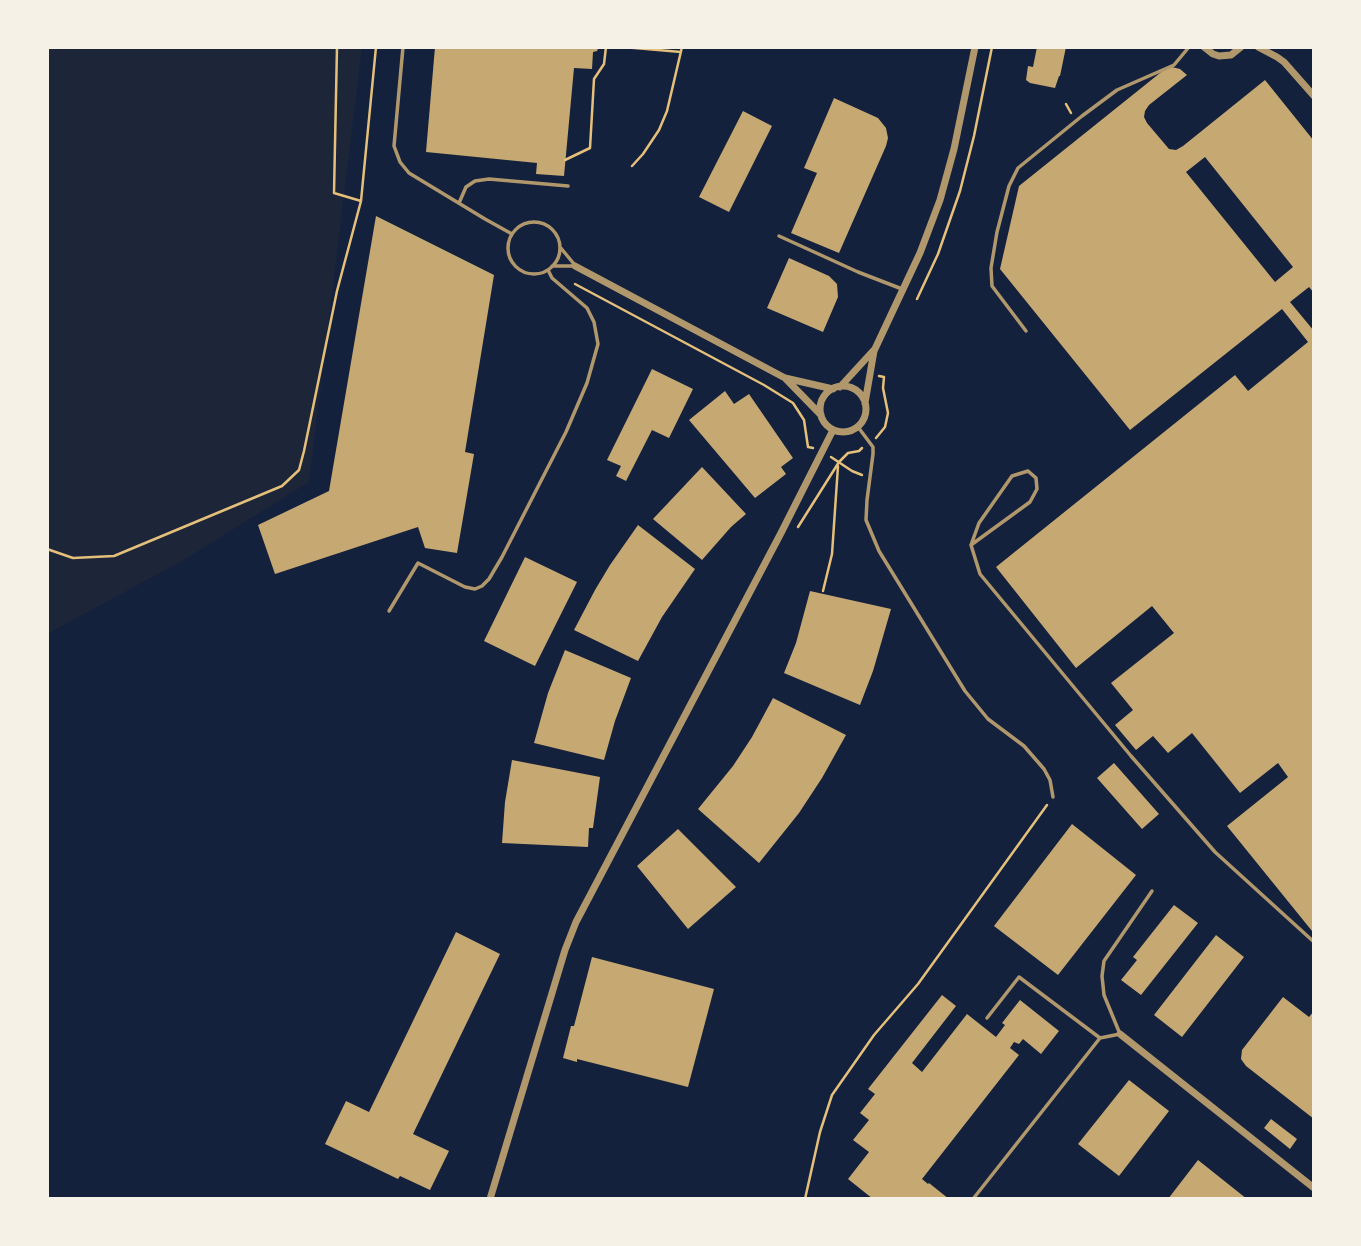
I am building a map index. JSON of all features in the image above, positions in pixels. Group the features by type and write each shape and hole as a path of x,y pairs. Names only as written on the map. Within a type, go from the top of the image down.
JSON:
{"street":[{"path":"785,378 833,430 845,432 858,427 866,415 865,403 874,351 904,290 940,200 954,149 975,47"},
{"path":"1203,47 1219,56 1231,55 1241,47"},
{"path":"1258,47 1284,62 1314,96"},
{"path":"575,266 785,378 837,388 849,387 856,390 865,403"},
{"path":"821,415 822,402 826,395 837,388 874,351"},
{"path":"490,1199 565,950 576,922 833,430"},
{"path":"1120,1034 1314,1188"}],"lane":[{"path":"402,47 394,145 400,162 409,173 512,234"},
{"path":"1026,331 992,286 990,268 1009,186 1018,168 1117,90 1174,65 1188,47"},
{"path":"458,203 466,187 475,181 489,179 568,186"},
{"path":"538,222 548,226 575,266 550,268 530,274 522,271 508,254 507,247 512,234 523,224 538,222"},
{"path":"779,236 904,290"},
{"path":"389,611 418,564 475,589 489,579 581,400 598,344 594,322 587,308 552,278 550,268 560,247"},
{"path":"858,427 871,442 873,454 866,520 878,551 965,691 988,719 1024,746 1044,769 1050,780 1053,797"},
{"path":"971,545 1030,502 1037,489 1036,478 1028,471 1012,476 979,523 971,545 980,574 1131,756 1215,852 1314,943"},
{"path":"973,1199 1100,1038 1120,1034 1104,995 1101,976 1104,961 1152,891"},
{"path":"987,1018 1018,977 1100,1038"}],"path":[{"path":"337,47 334,193 361,201"},
{"path":"47,550 73,558 114,556 282,486 299,470 337,291 361,201 376,47"},
{"path":"565,160 590,148 593,79 604,64 606,47"},
{"path":"623,47 682,50 674,74 673,95 659,130 632,166"},
{"path":"917,299 938,254 960,191 992,47"},
{"path":"1066,104 1073,116"},
{"path":"558,283 570,282 793,403 804,420 808,447 823,450 852,471 870,478"},
{"path":"796,530 839,462 848,453 859,451 871,442 885,427 888,414 883,388 884,377 870,374"},
{"path":"824,591 832,554 839,462"},
{"path":"805,1199 820,1132 832,1095 874,1035 918,984 1053,797"}],"shaded area":[{"path":"47,47 362,47 309,482 182,561 47,634"}],"building":[{"path":"435,47 599,47 593,52 592,69 574,68 564,176 536,174 537,163 426,152"},
{"path":"1037,47 1066,47 1055,88 1026,80 1028,66 1033,67"},
{"path":"1165,69 1180,69 1187,75 1149,105 1144,117 1169,149 1176,150 1183,146 1265,80 1314,141 1314,293 1309,287 1290,302 1314,331 1312,931 1227,826 1288,777 1278,763 1240,793 1192,733 1168,753 1153,736 1136,750 1115,725 1133,710 1111,683 1174,633 1152,606 1076,668 996,567 1235,375 1248,391 1308,342 1282,309 1130,430 1000,269 1019,186","holes":["1205,157 1293,267 1275,282 1186,172"]},
{"path":"834,98 878,118 886,128 888,138 839,253 791,233 817,173 804,168"},
{"path":"743,111 772,126 729,212 699,197"},
{"path":"376,216 494,275 465,452 474,454 457,553 425,548 418,527 275,574 258,525 329,491"},
{"path":"789,258 829,276 837,284 838,297 823,332 767,308"},
{"path":"652,369 693,389 669,438 652,430 626,481 616,476 621,466 607,460"},
{"path":"725,391 734,404 749,394 793,458 781,467 786,474 755,498 689,420"},
{"path":"702,467 746,514 702,560 653,519"},
{"path":"638,525 695,569 662,617 638,661 574,630 610,565"},
{"path":"525,557 577,582 535,666 484,641"},
{"path":"810,591 891,609 860,705 784,673 796,643"},
{"path":"565,650 631,678 604,760 534,743 548,693"},
{"path":"773,698 846,735 799,813 759,863 698,809 733,766"},
{"path":"512,760 600,777 593,828 589,828 588,847 502,843"},
{"path":"1114,763 1159,814 1142,829 1097,778"},
{"path":"1072,824 1136,875 1058,975 994,926"},
{"path":"678,829 736,887 688,929 637,866"},
{"path":"1174,905 1198,923 1141,995 1121,980 1137,960 1133,957"},
{"path":"456,932 500,954 413,1134 449,1151 430,1190 400,1176 398,1179 325,1144 346,1101 369,1112"},
{"path":"1216,935 1244,957 1182,1037 1154,1015"},
{"path":"592,957 714,989 688,1087 577,1059 577,1062 563,1058"},
{"path":"942,995 956,1006 912,1063 922,1072 967,1014 996,1037 1005,1025 1002,1023 1020,1000 1059,1031 1041,1054 1023,1039 1019,1044 1014,1042 1010,1048 1019,1055 922,1179 949,1199 873,1199 848,1179 869,1152 853,1140 869,1120 860,1113 875,1094 868,1089"},
{"path":"1283,997 1309,1017 1314,1011 1314,1119 1246,1066 1241,1059 1242,1050"},
{"path":"1129,1080 1169,1111 1119,1176 1078,1144"},
{"path":"1271,1119 1297,1139 1290,1149 1264,1128"},
{"path":"1198,1160 1247,1199 1168,1199"}]}
